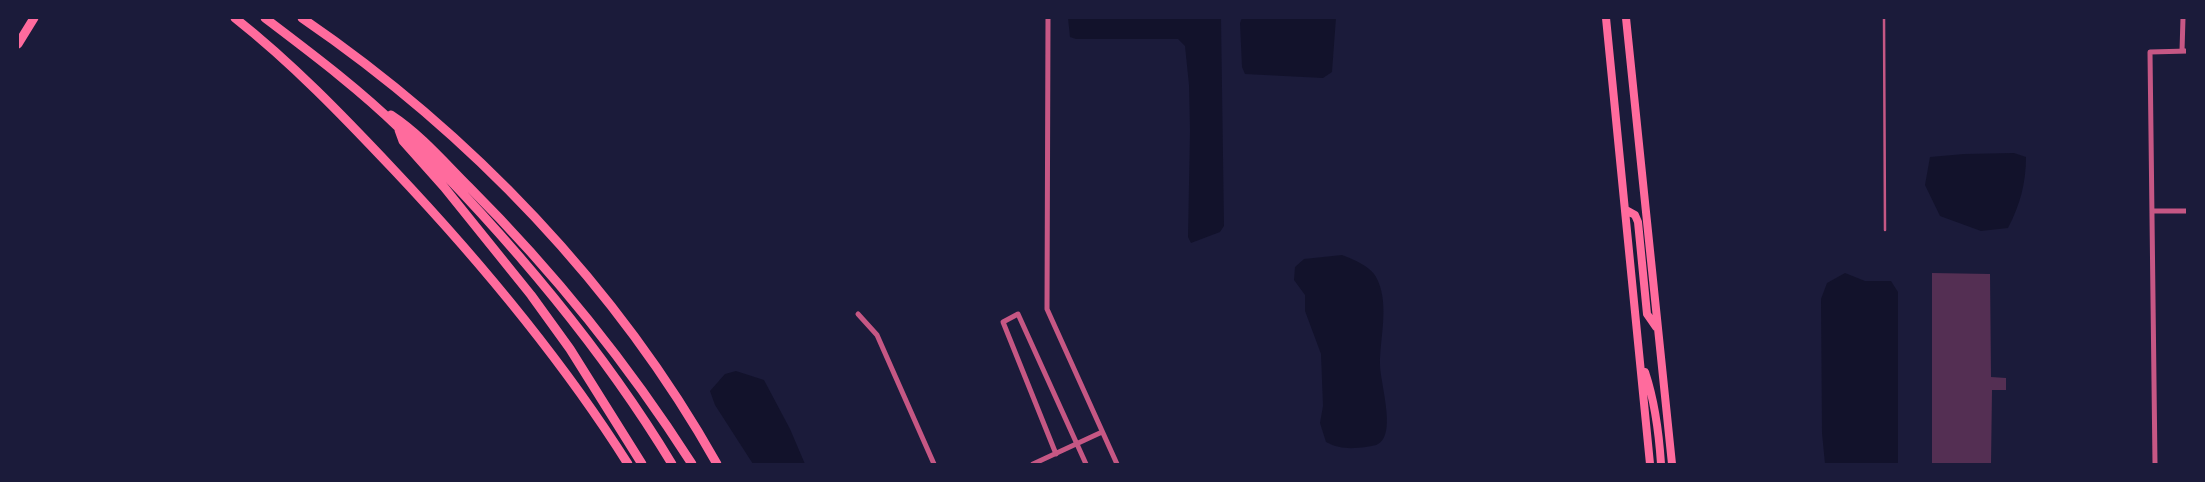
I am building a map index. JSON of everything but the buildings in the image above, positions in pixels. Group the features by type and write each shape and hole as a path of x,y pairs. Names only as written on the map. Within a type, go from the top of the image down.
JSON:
{"highway":[{"path":"18,44 34,18"},
{"path":"235,18 297,71 374,149 462,244 518,311 573,384 628,464"},
{"path":"265,18 369,102 398,128 520,255 559,302 620,384 672,464"},
{"path":"302,18 412,101 486,168 532,215 588,279 640,347 679,403 717,464"},
{"path":"369,102 409,127 489,207 551,275 625,364 692,464"},
{"path":"398,128 403,142 444,187 531,295 570,349 642,464"}],"main road":[{"path":"1606,18 1650,464"},
{"path":"1626,18 1672,464"},
{"path":"1626,210 1635,214 1638,222 1647,314 1658,328"},
{"path":"1641,361 1650,385 1659,433 1662,464"}],"street":[{"path":"1048,18 1047,309 1117,464"},
{"path":"2155,464 2150,52 2185,51 2183,18"},
{"path":"2153,211 2188,211"},
{"path":"858,314 877,335 934,464"},
{"path":"1056,454 1003,322 1018,314 1086,464"},
{"path":"1033,464 1102,432"}],"lane":[{"path":"1884,18 1885,230"}],"shaded area":[{"path":"1068,18 1221,18 1224,226 1220,232 1191,243 1188,237 1190,131 1189,85 1185,46 1178,39 1076,39 1070,37"},
{"path":"1242,18 1336,18 1332,72 1323,78 1245,74 1242,67 1240,23"},
{"path":"2014,153 2026,157 2026,167 2022,194 2008,228 1981,231 1940,216 1925,185 1930,157"},
{"path":"1342,255 1363,265 1376,276 1383,301 1380,364 1386,407 1386,430 1384,438 1378,444 1361,448 1340,447 1326,442 1320,423 1323,406 1321,354 1305,311 1305,295 1294,280 1295,267 1304,259"},
{"path":"1845,273 1865,281 1891,281 1898,292 1898,464 1825,464 1822,433 1821,299 1827,283"},
{"path":"736,371 764,380 790,429 805,464 753,464 715,405 710,391 725,374"}]}
